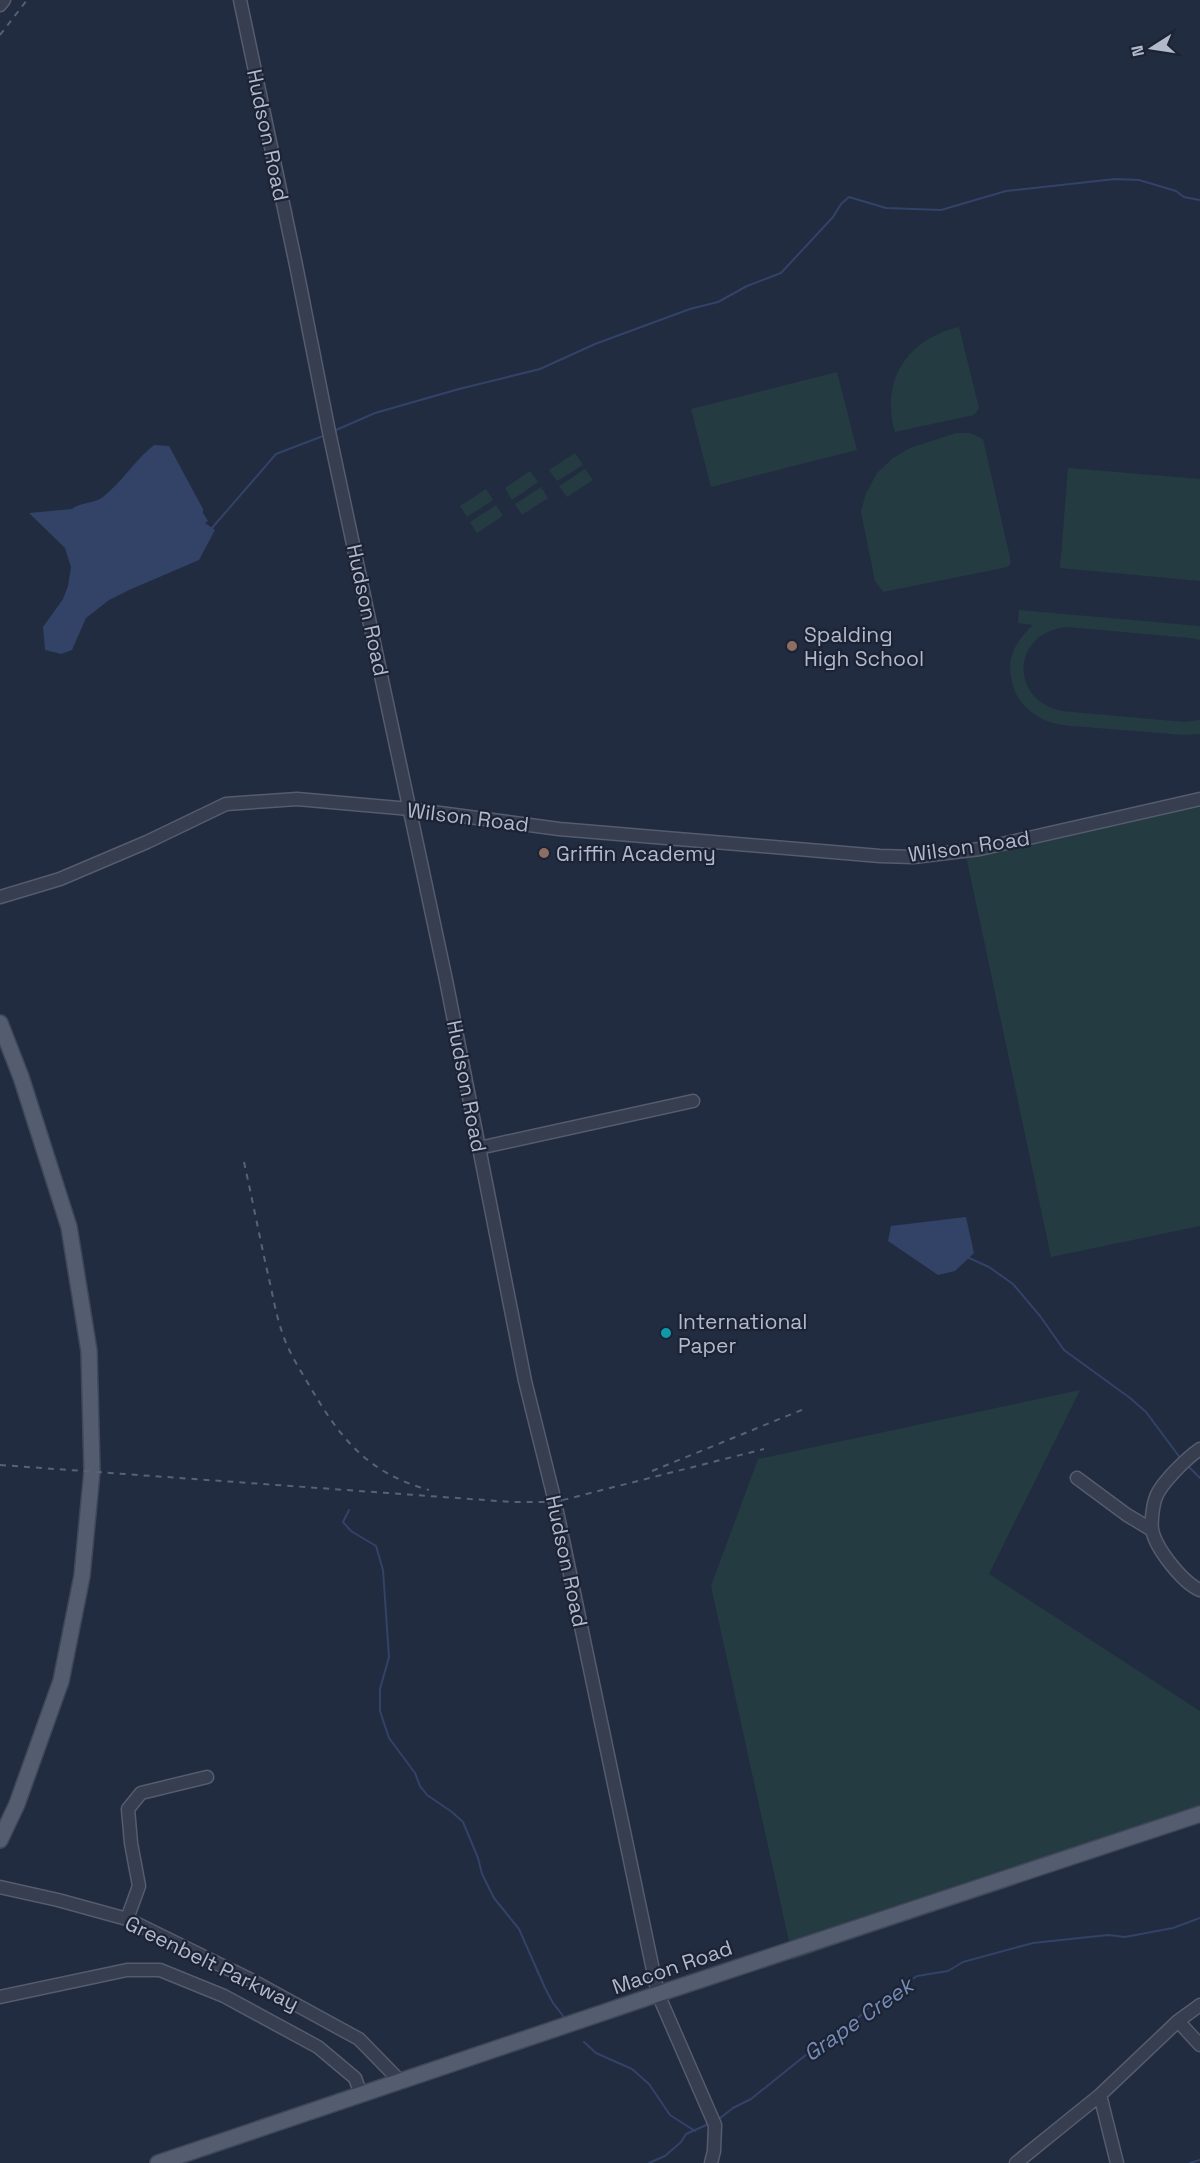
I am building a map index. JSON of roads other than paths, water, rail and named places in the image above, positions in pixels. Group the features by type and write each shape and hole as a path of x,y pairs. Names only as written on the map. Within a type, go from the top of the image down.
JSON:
{"main road":[{"path":"0,1023 21,1077 69,1227 88,1351 92,1471 82,1576 61,1681 17,1804 0,1840"},
{"name":"Macon Road","path":"158,2163 1200,1814"}],"street":[{"path":"0,5 4,0"},
{"name":"Hudson Road","path":"240,0 410,809 525,1381 558,1514 658,1994 716,2125 711,2163"},
{"name":"Wilson Road","path":"0,897 60,879 147,842 226,804 297,799 410,809 560,829 913,857 980,849 1200,800"},
{"path":"479,1148 693,1101"},
{"path":"1200,1449 1185,1460 1156,1496 1152,1530 1166,1560 1194,1588 1200,1590"},
{"path":"1077,1478 1127,1515 1152,1530"},
{"path":"127,1919 139,1886 131,1843 128,1809 141,1793 207,1777"},
{"name":"Greenbelt Parkway","path":"0,1887 127,1919 253,1981 359,2039 401,2082"},
{"name":"Greenbelt Parkway","path":"0,1997 127,1970 160,1970 224,1996 318,2047 355,2078 361,2094"},
{"path":"1016,2163 1100,2095 1178,2021 1200,2005"},
{"path":"1178,2021 1200,2045"},
{"path":"1100,2095 1117,2163"}],"water":[{"path":"154,445 169,446 203,509 208,521 205,523 215,530 199,560 109,600 86,618 72,650 61,654 45,650 43,627 63,599 71,567 65,548 29,513 72,509 99,499 110,491"},
{"path":"966,1217 974,1253 955,1271 938,1275 888,1241 891,1226"}],"waterway":[{"path":"336,430 375,413 540,369 595,344 690,309 718,302 747,286 781,273 849,197 886,208 941,210 1006,191 1115,179 1139,180 1176,191 1184,197 1200,200"},
{"path":"212,528 276,454 323,436"},
{"path":"969,1258 989,1267 1013,1284 1064,1350 1146,1412 1181,1459"},
{"path":"1187,1465 1200,1478"},
{"path":"349,1510 343,1522 351,1531 376,1546 383,1570 389,1657 380,1689 380,1711 389,1738 415,1773 420,1786 427,1795 463,1822 482,1874 494,1898 519,1929 545,1988 564,2017"},
{"name":"Grape Creek","path":"719,2119 733,2108 751,2099 817,2046 831,2039 867,2009 917,1976 948,1971 963,1962 1033,1943 1108,1935 1125,1937 1173,1928 1200,1918"},
{"path":"584,2042 596,2053 632,2069 649,2084 670,2115 695,2131"},
{"name":"Grape Creek","path":"649,2163 665,2156 681,2142 686,2134 711,2123"},
{"path":"1190,2163 1200,2160"}],"railway":[{"path":"0,35 27,0"},
{"path":"244,1162 277,1317 284,1339 298,1366 332,1421 357,1451 388,1474 429,1490"},
{"path":"652,1471 804,1409"},
{"path":"0,1465 512,1502 555,1502 764,1449"}],"place":[{"name":"Spalding High School","path":"792,646"},
{"name":"Griffin Academy","path":"544,853"},
{"name":"International Paper","path":"666,1333"}]}
